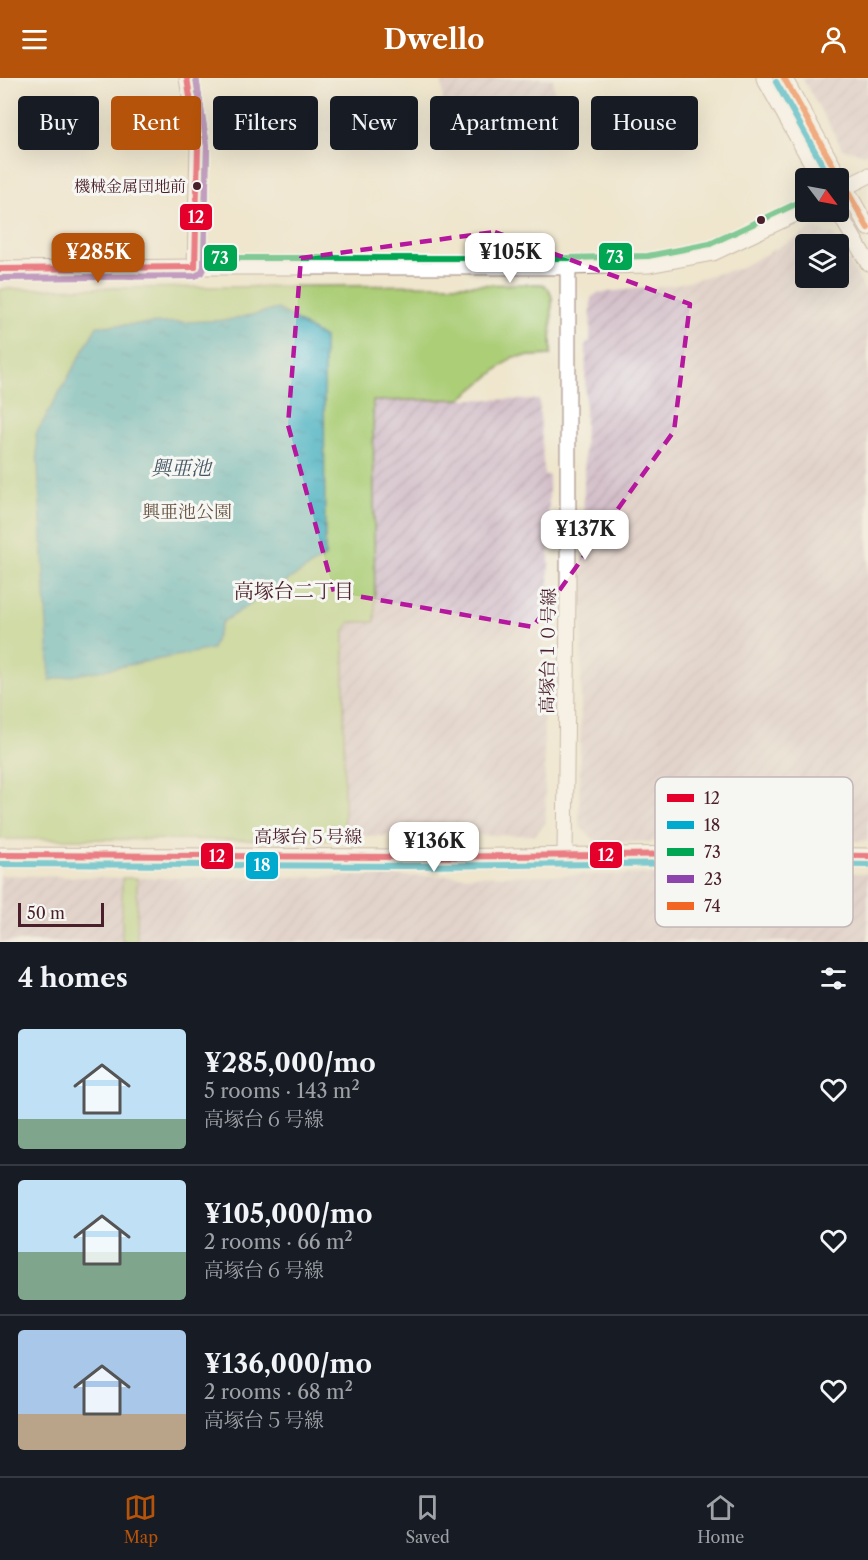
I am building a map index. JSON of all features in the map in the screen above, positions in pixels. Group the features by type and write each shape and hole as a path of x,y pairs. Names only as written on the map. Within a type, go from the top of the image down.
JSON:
{"street":[{"path":"187,78 198,147 195,267"},
{"path":"764,78 814,168"},
{"path":"784,78 831,168"},
{"path":"849,186 868,176"},
{"path":"849,200 868,228"},
{"path":"0,269 649,265 713,253 795,214"},
{"path":"844,222 868,263"},
{"name":"高塚台１０号線","path":"566,855 568,267"},
{"name":"高塚台５号線","path":"0,855 405,857 655,854"},
{"name":"高塚台５号線","path":"853,856 868,856"}],"highlighted area":[{"path":"495,232 690,304 674,431 533,627 334,592 288,425 301,258"}],"shaded area":[{"path":"442,78 553,78 555,96 443,96"},
{"path":"802,78 868,78 868,151 864,154 843,149"},
{"path":"814,228 831,234 803,234"},
{"path":"795,238 795,288 849,288 849,261 868,295 868,841 853,841 853,777 655,777 655,842 597,842 579,826 586,343 590,342 591,298 598,293 673,285 740,268"},
{"path":"539,400 544,475 549,476 549,617 541,622 546,822 535,835 358,836 358,829 344,830 344,633 350,622 375,622 373,401"},
{"path":"853,873 868,873 868,942 137,942 137,878 655,874 655,927 853,927"},
{"path":"0,875 122,878 122,942 0,942"}],"green space":[{"name":"興亜池公園","path":"542,284 549,289 552,298 551,355 513,357 461,399 373,401 375,622 350,622 344,633 344,840 0,839 0,291 2,289"},
{"path":"122,878 137,878 137,942 122,942"}],"water":[{"name":"興亜池","path":"278,309 324,338 325,557 222,622 212,649 50,680 36,434 97,326 228,320"}],"transit line":[{"name":"12","path":"187,78 198,147 195,267"},
{"name":"73","path":"196,78 207,146 204,258 648,256 710,244 795,204"},
{"name":"23","path":"0,278 195,276 201,273 204,267 207,146 196,78"},
{"name":"74","path":"784,78 868,228"},
{"name":"18","path":"776,82 824,168"},
{"name":"12","path":"0,269 195,267"},
{"name":"12","path":"0,855 405,857 655,855"},
{"name":"12","path":"853,856 868,856"},
{"name":"18","path":"0,864 405,866 655,864"},
{"name":"18","path":"853,865 868,865"}],"place":[{"name":"機械金属団地前","path":"197,186"}],"district":[{"name":"高塚台二丁目","path":"294,591"}]}
